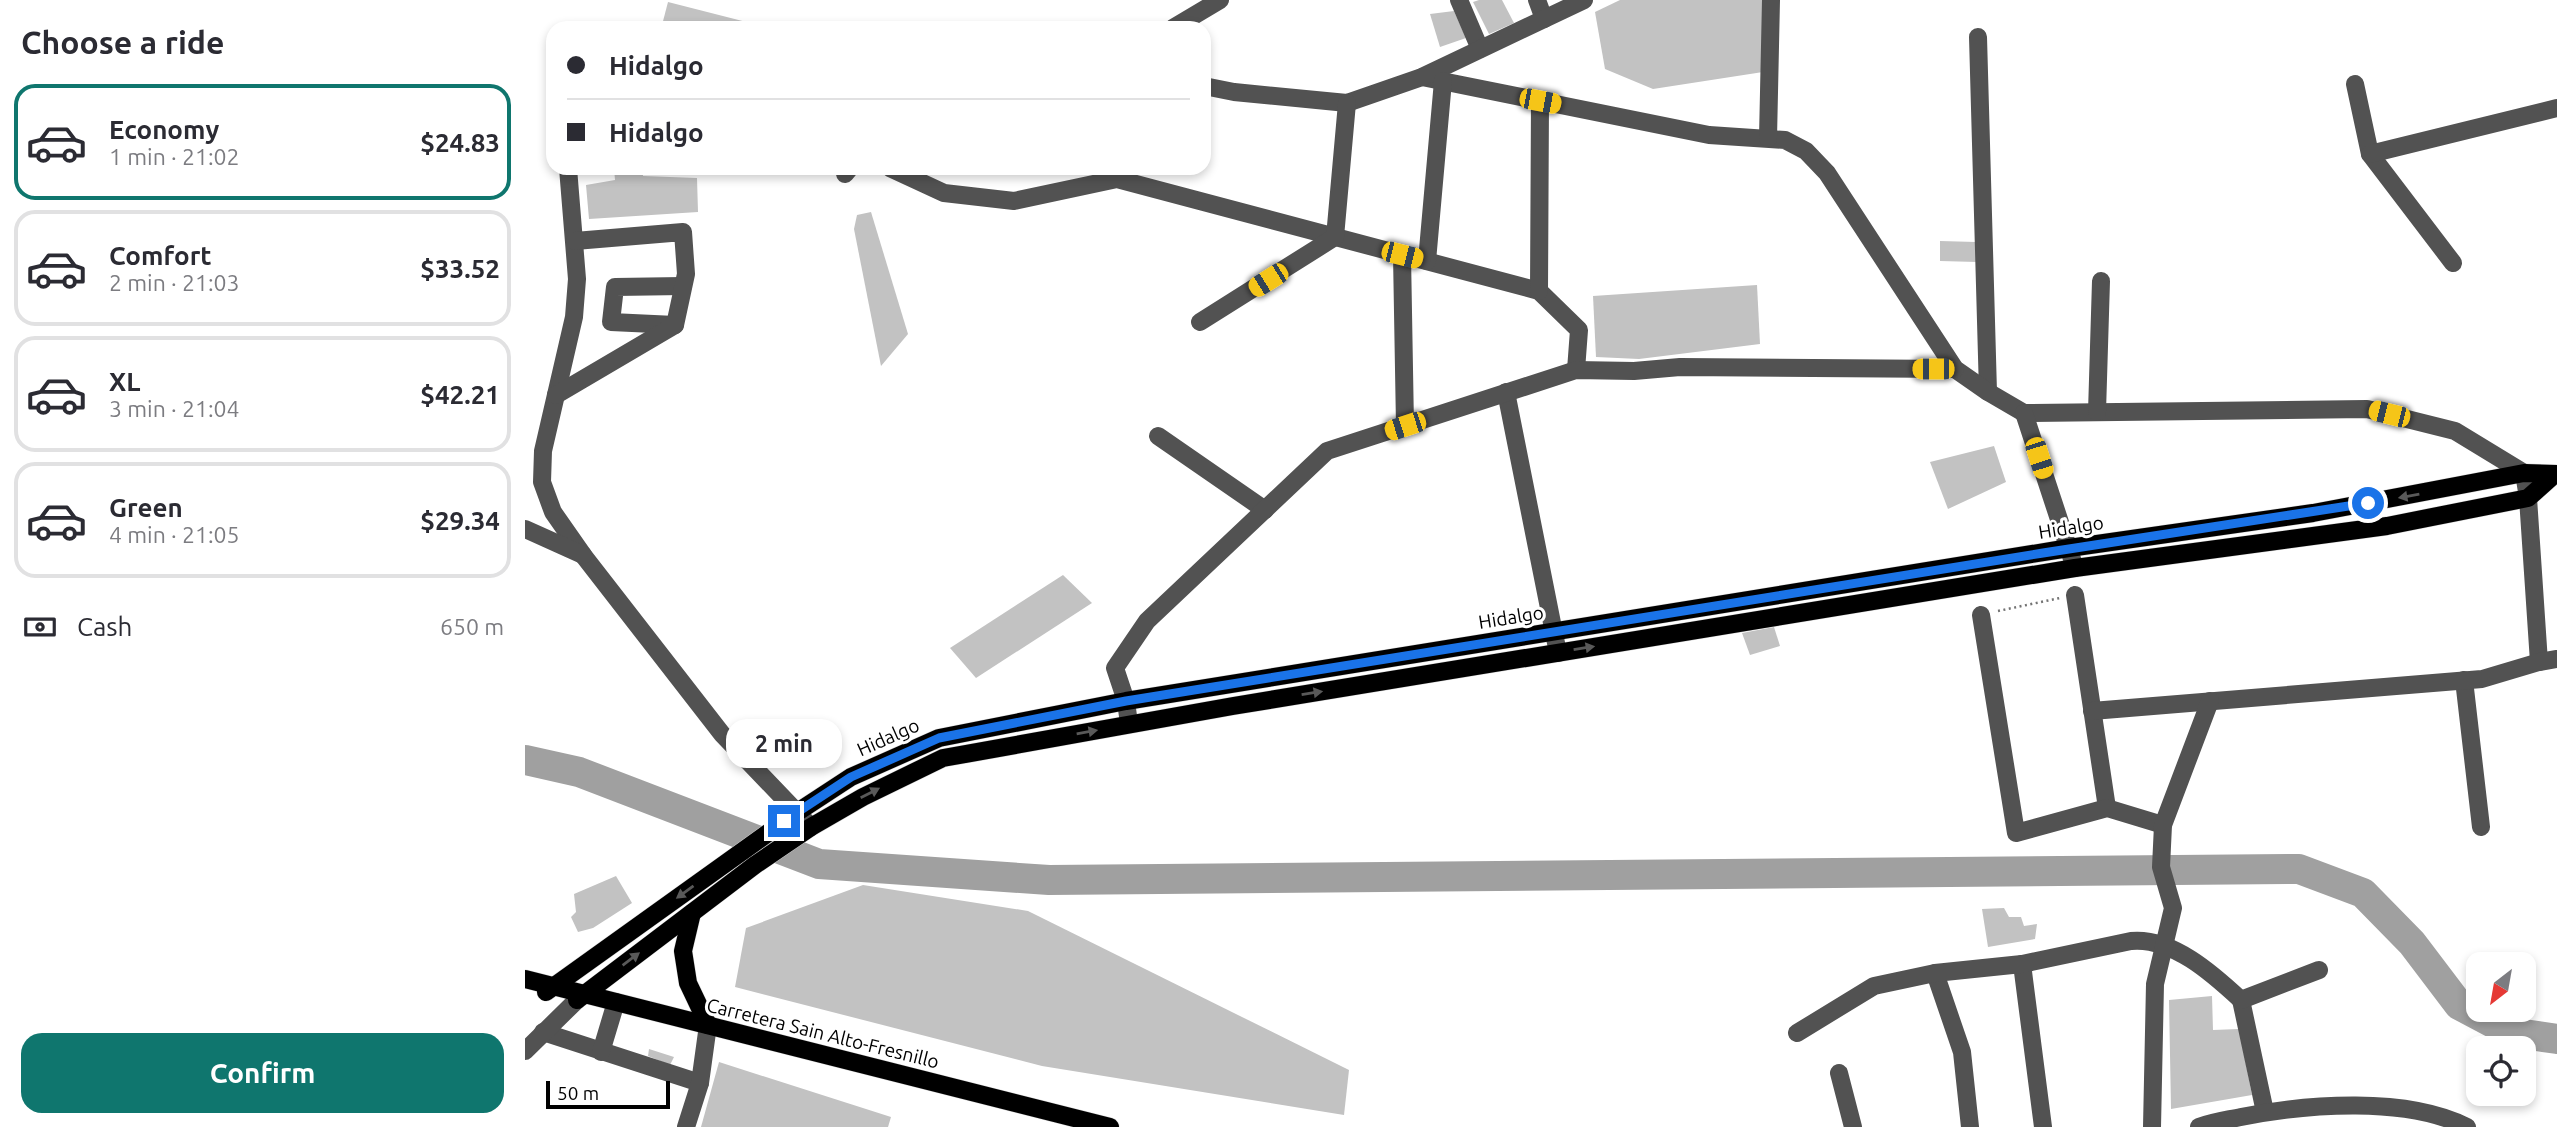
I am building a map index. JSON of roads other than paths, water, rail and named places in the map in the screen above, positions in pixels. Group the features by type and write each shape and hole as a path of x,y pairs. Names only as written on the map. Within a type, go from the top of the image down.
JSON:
{"main road":[{"name":"Hidalgo","path":"549,989 790,817 851,777 939,738 1126,701 1554,631 2069,548 2313,513 2524,474 2555,475"},
{"name":"Hidalgo","path":"581,997 755,865 805,831 863,797 943,758 1129,724 2075,568 2387,526 2528,498 2555,475"},
{"path":"2452,488 2457,513"},
{"path":"692,913 683,951 688,983 707,1029"},
{"path":"525,979 549,989 1080,1127"},
{"path":"525,987 549,989"},
{"name":"Carretera Sain Alto-Fresnillo","path":"707,1029 1110,1127"}],"street":[{"path":"1185,21 1220,0"},
{"path":"1459,0 1480,49"},
{"path":"1537,0 1544,19"},
{"path":"1211,87 1347,103 1422,77 1584,0"},
{"path":"1768,138 1771,0"},
{"path":"1978,37 1988,392"},
{"path":"1422,77 1709,135 1785,140 1806,151 1827,173 1955,369 2024,412 2367,409 2455,430 2524,474 2548,660 2482,679 2092,711"},
{"path":"1427,261 1443,81"},
{"path":"2355,84 2370,153 2453,263"},
{"path":"1539,291 1540,101"},
{"path":"1335,237 1347,103"},
{"path":"2370,153 2557,108"},
{"path":"569,175 577,279 574,317 544,451 542,482 552,512 722,734 790,817 805,831"},
{"path":"905,175 944,193 1014,201 1098,175 1539,291 1579,330 1576,370"},
{"path":"556,395 675,325 686,274 683,232 575,241"},
{"path":"1200,322 1335,237"},
{"path":"1402,255 1405,426"},
{"path":"2097,412 2101,281"},
{"path":"675,325 611,322 615,287 683,286"},
{"path":"1129,724 1126,701 1115,667 1147,621 1327,451 1576,370 1955,369"},
{"path":"1506,392 1558,653"},
{"path":"2024,412 2075,568"},
{"path":"1158,436 1265,510"},
{"path":"525,529 583,555"},
{"path":"2075,595 2107,808"},
{"path":"1981,615 2016,833 2107,808 2163,825"},
{"path":"2464,680 2481,827"},
{"path":"2152,1127 2155,984 2173,908 2161,867 2163,825 2210,701"},
{"path":"1797,1033 1874,986 1935,973 2022,964 2143,940 2165,947 2195,962 2241,1000 2265,1112"},
{"path":"2022,964 2043,1127"},
{"path":"2241,1000 2319,970"},
{"path":"1935,973 1962,1052 1970,1127"},
{"path":"525,1051 581,997"},
{"path":"601,1052 615,1005"},
{"path":"686,1127 701,1083 707,1029"},
{"path":"543,1032 701,1083"},
{"path":"1839,1073 1853,1127"},
{"path":"2199,1127 2287,1108 2373,1106 2412,1119 2445,1116 2467,1127"}],"waterway":[{"path":"525,760 579,772 819,864 1049,880 2299,869 2363,893 2412,943 2459,1005 2510,1032 2557,1039"}]}
